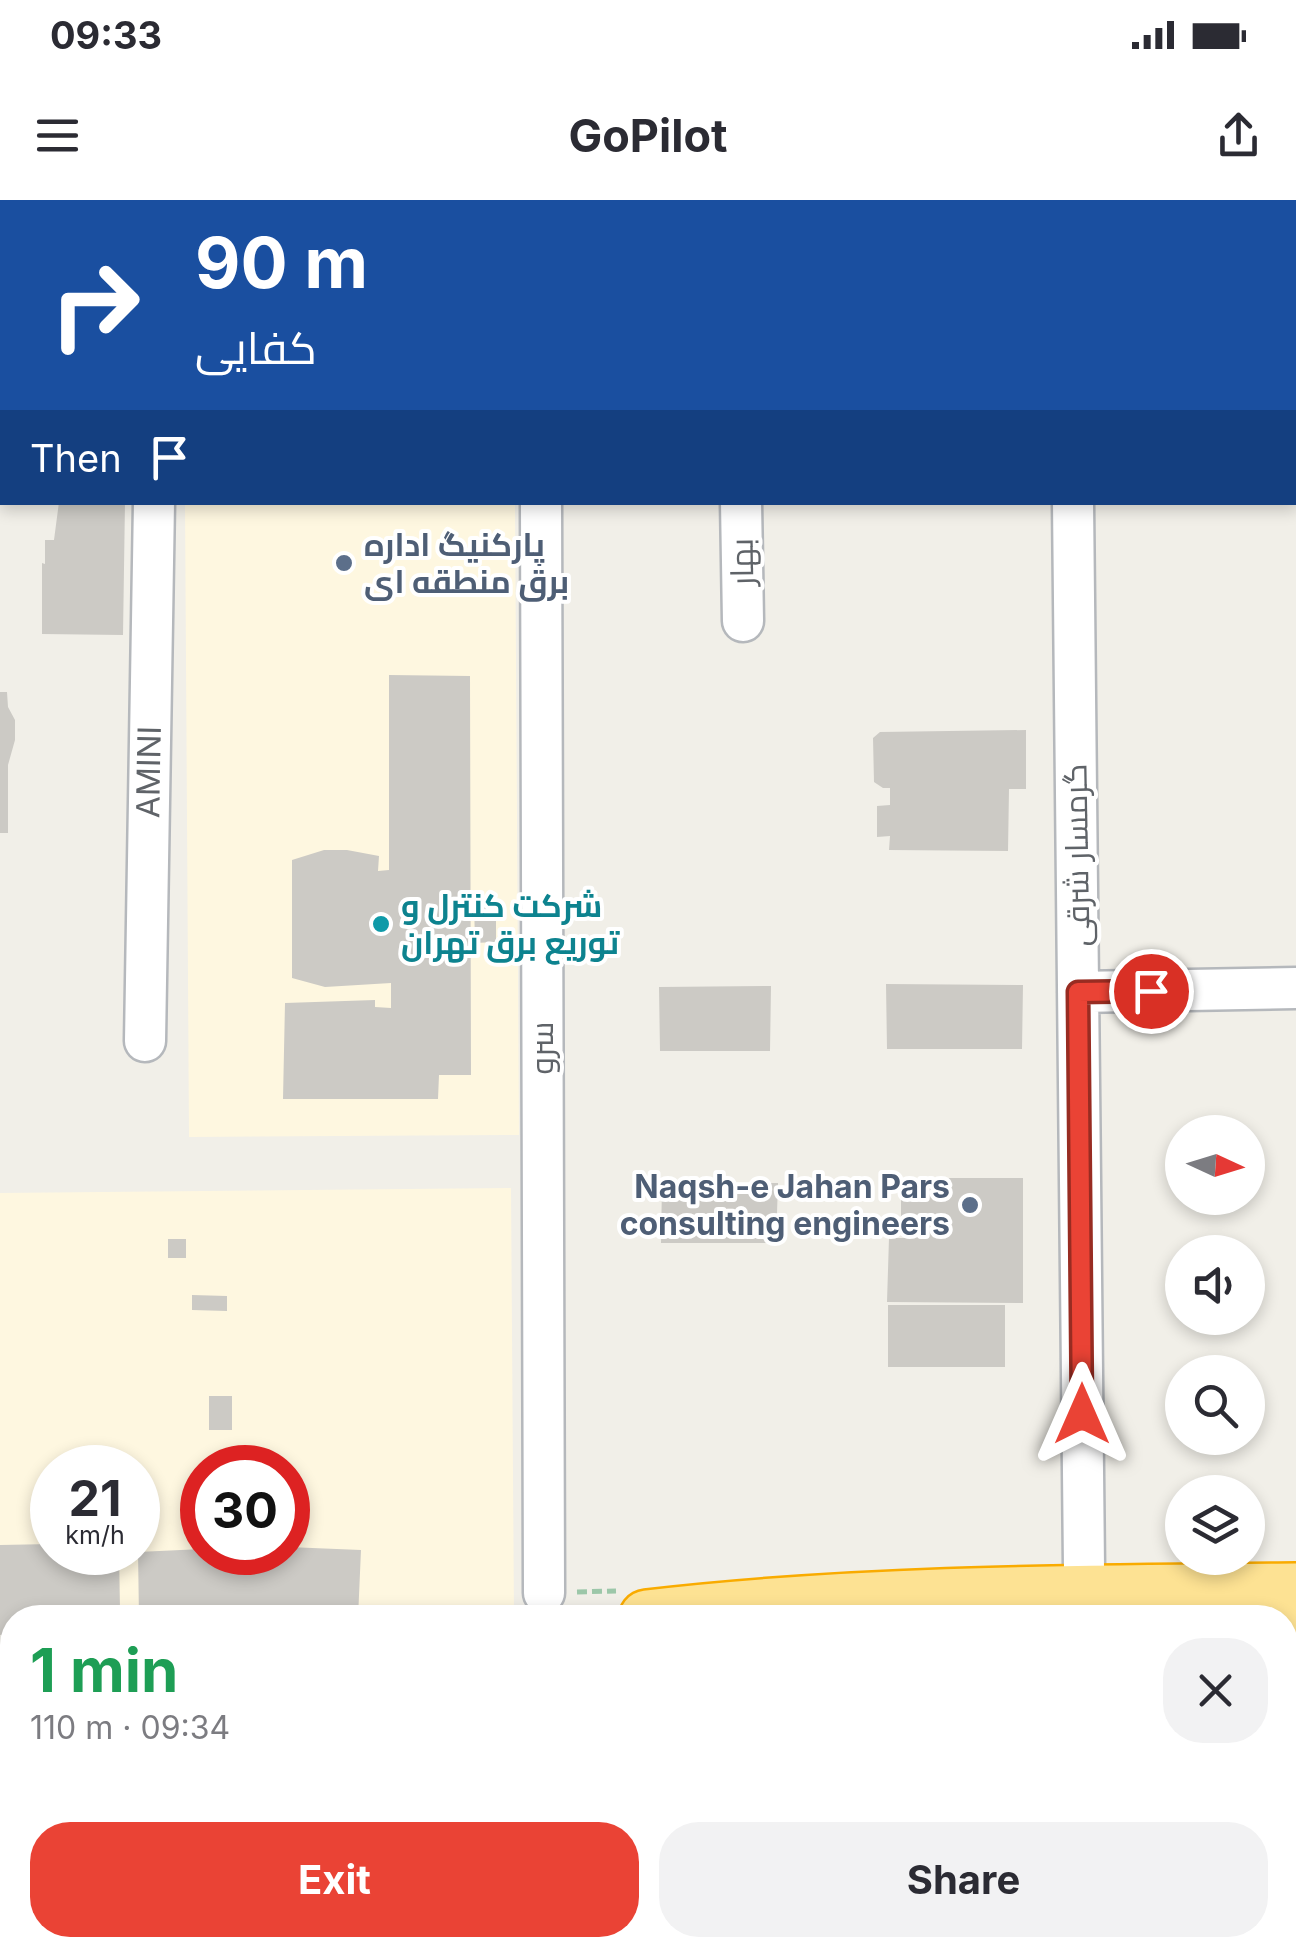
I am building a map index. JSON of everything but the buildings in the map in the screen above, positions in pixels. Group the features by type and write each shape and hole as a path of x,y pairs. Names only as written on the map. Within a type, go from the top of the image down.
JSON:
{"highway":[{"path":"764,1605 1296,1591"}],"street":[{"name":"AMINI","path":"144,1041 154,505"},
{"name":"سرو","path":"540,505 544,1593"},
{"name":"بهار","path":"741,505 743,621"},
{"name":"گرمسار شرقی","path":"1073,505 1084,1568"},
{"path":"1078,992 1296,988"}],"shaded area":[{"path":"185,505 515,505 519,1135 189,1137"},
{"path":"511,1188 514,1605 0,1605 0,1193"}],"place":[{"name":"پارکنیگ اداره برق منطقه ای","path":"344,563"},
{"name":"شرکت کنترل و توریع برق تهران","path":"381,924"},
{"name":"Naqsh-e Jahan Pars consulting engineers","path":"970,1205"}],"route":[{"path":"1082,1414 1078,992 1151,991"}]}
